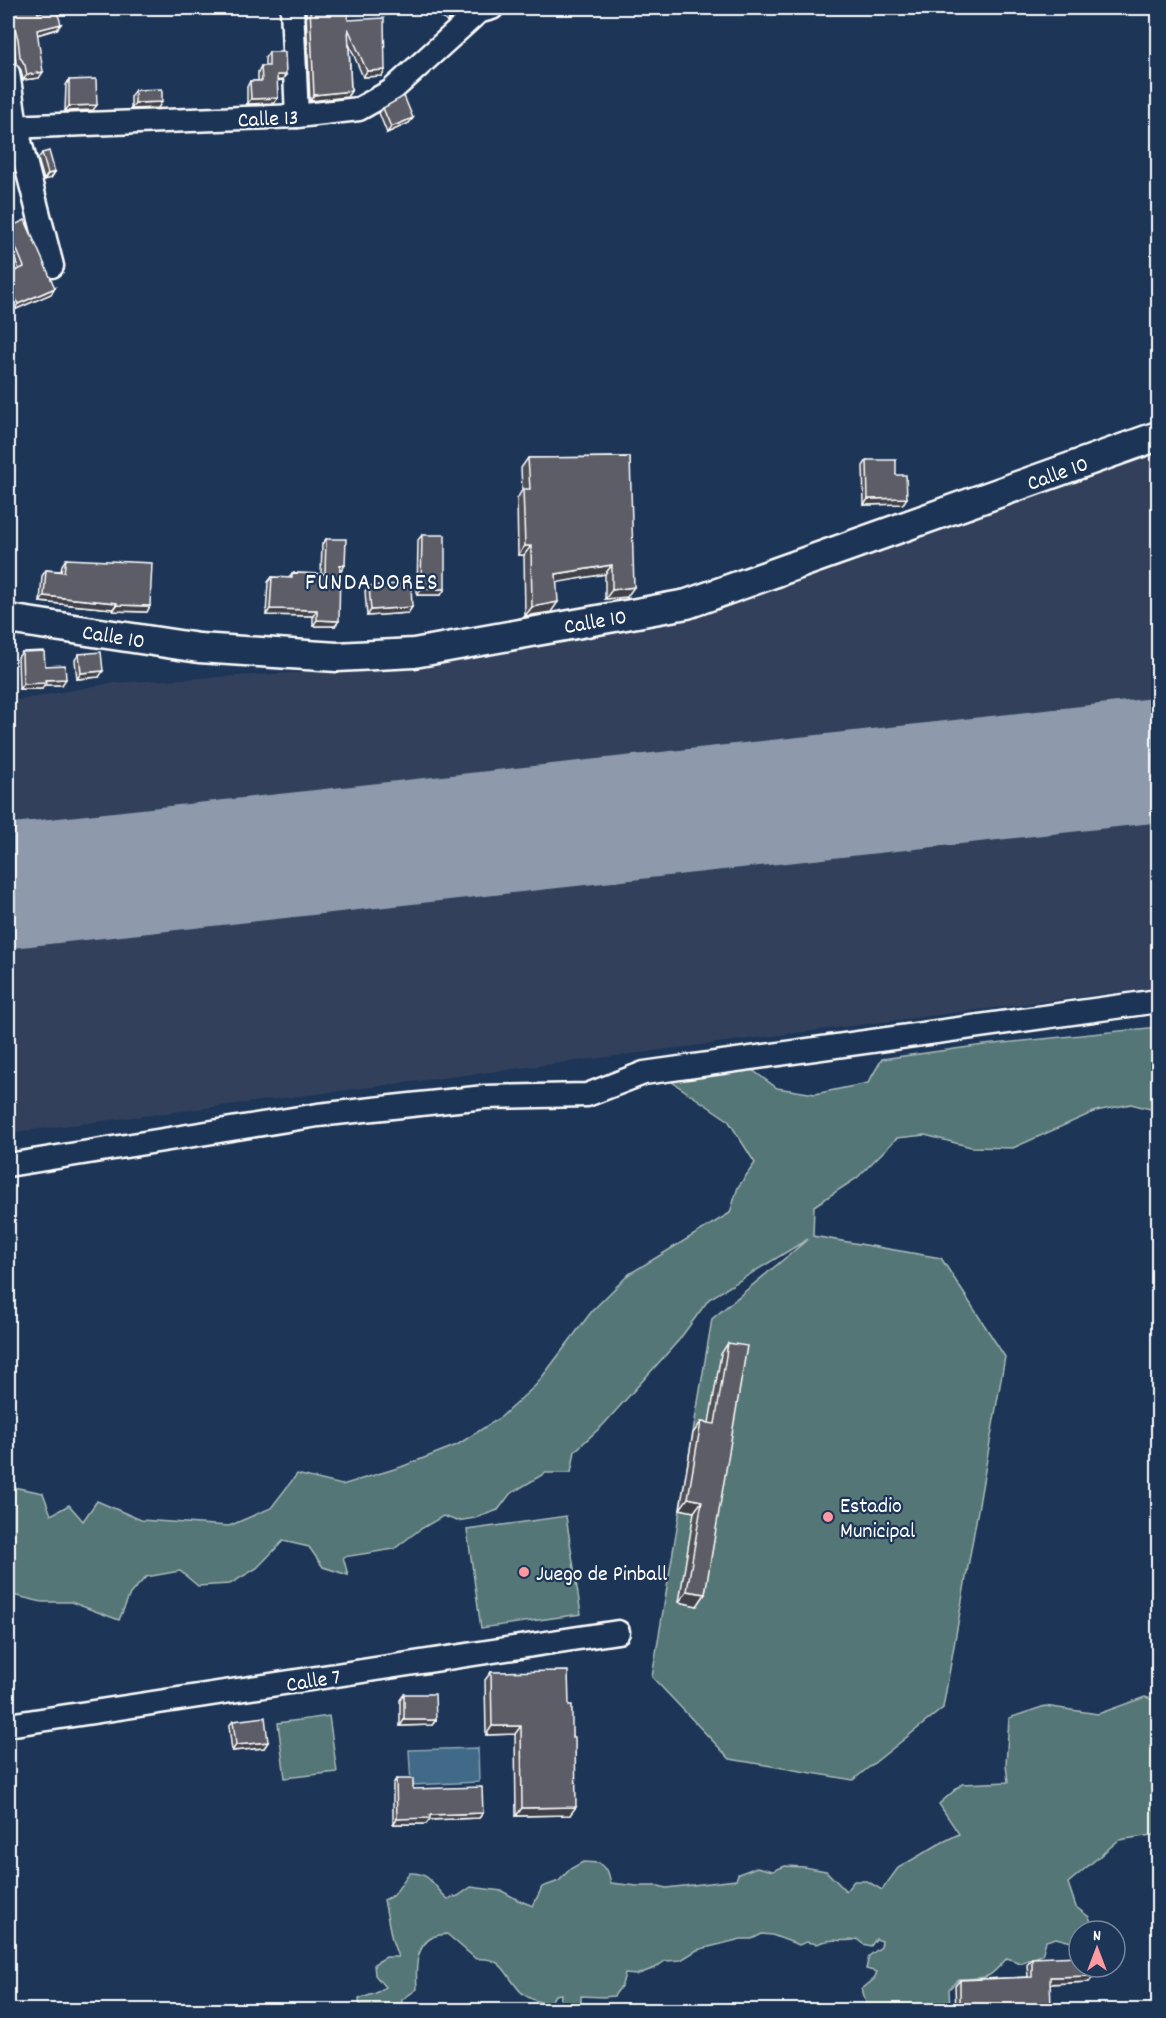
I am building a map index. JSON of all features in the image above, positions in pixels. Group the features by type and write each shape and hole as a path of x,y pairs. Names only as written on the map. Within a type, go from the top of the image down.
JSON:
{"main road":[{"name":"Calle 10","path":"8,619 199,648 337,657 414,653 687,604 1158,436"}],"street":[{"path":"292,8 297,116"},
{"name":"Calle 13","path":"12,127 297,116 359,109 391,91 478,12 492,8"},
{"path":"8,73 12,127 52,266"},
{"path":"8,1165 318,1115 485,1097 587,1095 644,1072 1158,1001"},
{"name":"Calle 7","path":"8,1725 618,1632"}],"shaded area":[{"path":"1158,453 1158,987 8,1133 8,702 111,683 415,666 746,596"},
{"path":"478,1748 479,1782 411,1785 409,1750"}],"green space":[{"path":"1158,1027 1158,1111 1131,1104 1096,1111 1013,1148 971,1147 925,1135 897,1138 857,1178 814,1206 813,1236 941,1258 1005,1357 943,1708 853,1780 730,1759 652,1677 712,1319 808,1239 709,1299 679,1340 604,1424 575,1451 571,1473 545,1473 510,1494 498,1510 457,1521 443,1516 394,1549 343,1557 348,1575 323,1567 309,1547 283,1541 257,1568 230,1584 198,1586 180,1571 146,1577 130,1594 119,1620 71,1602 42,1602 8,1594 8,1486 43,1493 51,1515 69,1505 83,1521 97,1501 141,1520 229,1526 271,1508 297,1474 342,1485 401,1467 457,1445 501,1417 536,1385 592,1311 629,1274 730,1213 738,1187 755,1163 728,1120 669,1080 748,1067 777,1088 815,1094 868,1083 882,1059 984,1045"},
{"name":"Juego de Pinball","path":"566,1516 581,1614 481,1628 467,1530"},
{"path":"1145,1697 1158,1701 1158,1834 1119,1840 1068,1883 1076,1907 1090,1919 1067,1919 1067,1941 1056,1938 1046,1941 1042,1955 1020,1963 1007,1958 987,1976 959,1979 949,1989 950,2010 868,2010 862,1989 874,1979 877,1972 866,1969 869,1956 881,1947 882,1941 876,1939 871,1946 857,1939 826,1941 817,1944 806,1942 799,1945 772,1935 762,1934 752,1939 741,1939 697,1950 681,1960 665,1961 655,1968 636,1975 625,1974 622,1985 614,1996 581,1996 581,2010 563,2010 560,2006 561,1994 555,1995 549,2005 527,1997 498,1964 485,1959 476,1959 447,1934 433,1937 422,1947 416,1975 417,1989 402,2000 401,2010 360,2010 359,1999 385,1987 375,1975 374,1964 386,1957 398,1957 384,1900 394,1895 409,1873 423,1875 432,1881 448,1899 458,1896 471,1887 502,1891 533,1906 542,1887 559,1881 570,1869 583,1862 599,1863 608,1872 611,1883 637,1886 666,1888 736,1880 738,1874 757,1867 773,1871 785,1866 826,1871 846,1891 854,1881 867,1881 882,1890 898,1868 959,1834 939,1804 962,1784 1008,1782 1006,1765 1009,1718 1045,1706 1098,1714"},
{"path":"329,1716 337,1772 285,1778 278,1723"}],"building":[{"path":"8,8 36,8 38,13 56,8 61,24 37,30 43,72 27,75 20,57 18,39"},
{"path":"310,8 348,8 348,20 384,18 385,70 367,71 348,28 351,91 314,95"},
{"path":"441,8 461,8 451,16"},
{"path":"269,52 285,52 286,75 277,75 278,98 251,99 250,81 262,81 261,66 269,66"},
{"path":"96,79 97,105 69,106 69,80"},
{"path":"162,89 162,102 135,103 135,90"},
{"path":"404,96 413,118 391,127 383,108"},
{"path":"49,151 55,172 48,174 42,153"},
{"path":"25,220 55,288 18,304 8,281 8,274 24,267 8,228"},
{"path":"630,457 634,587 612,590 612,565 556,574 558,602 532,607 531,546 525,546 523,489 530,489 528,458"},
{"path":"867,460 896,460 896,475 906,475 907,498 868,499"},
{"path":"422,535 445,535 445,589 421,589"},
{"path":"326,539 346,539 345,565 340,565 339,621 317,620 317,610 270,609 272,577 292,578 292,573 325,574"},
{"path":"66,559 152,563 150,606 117,605 117,603 44,596 46,570 64,572"},
{"path":"411,583 412,607 371,610 369,586"},
{"path":"44,651 45,666 65,665 66,679 23,684 22,652"},
{"path":"101,652 103,671 81,673 79,654"},
{"path":"728,1343 747,1346 705,1594 687,1591 702,1501 688,1498 701,1422 715,1424"},
{"path":"568,1671 569,1705 572,1705 572,1737 575,1737 576,1807 522,1808 521,1726 492,1726 491,1672"},
{"path":"404,1694 435,1694 436,1720 404,1720"},
{"path":"265,1717 268,1742 236,1745 233,1721"},
{"path":"396,1779 413,1779 413,1789 482,1787 483,1813 397,1819"},
{"path":"1067,1957 1067,1977 1050,1977 1051,2008 977,2010 977,2006 960,2007 960,1980 1032,1977 1032,1958"}],"runway":[{"path":"8,886 1158,760"}],"place":[{"name":"Estadio Municipal","path":"828,1517"},
{"name":"Juego de Pinball","path":"524,1572"}],"district":[{"name":"FUNDADORES","path":"372,581"}]}
